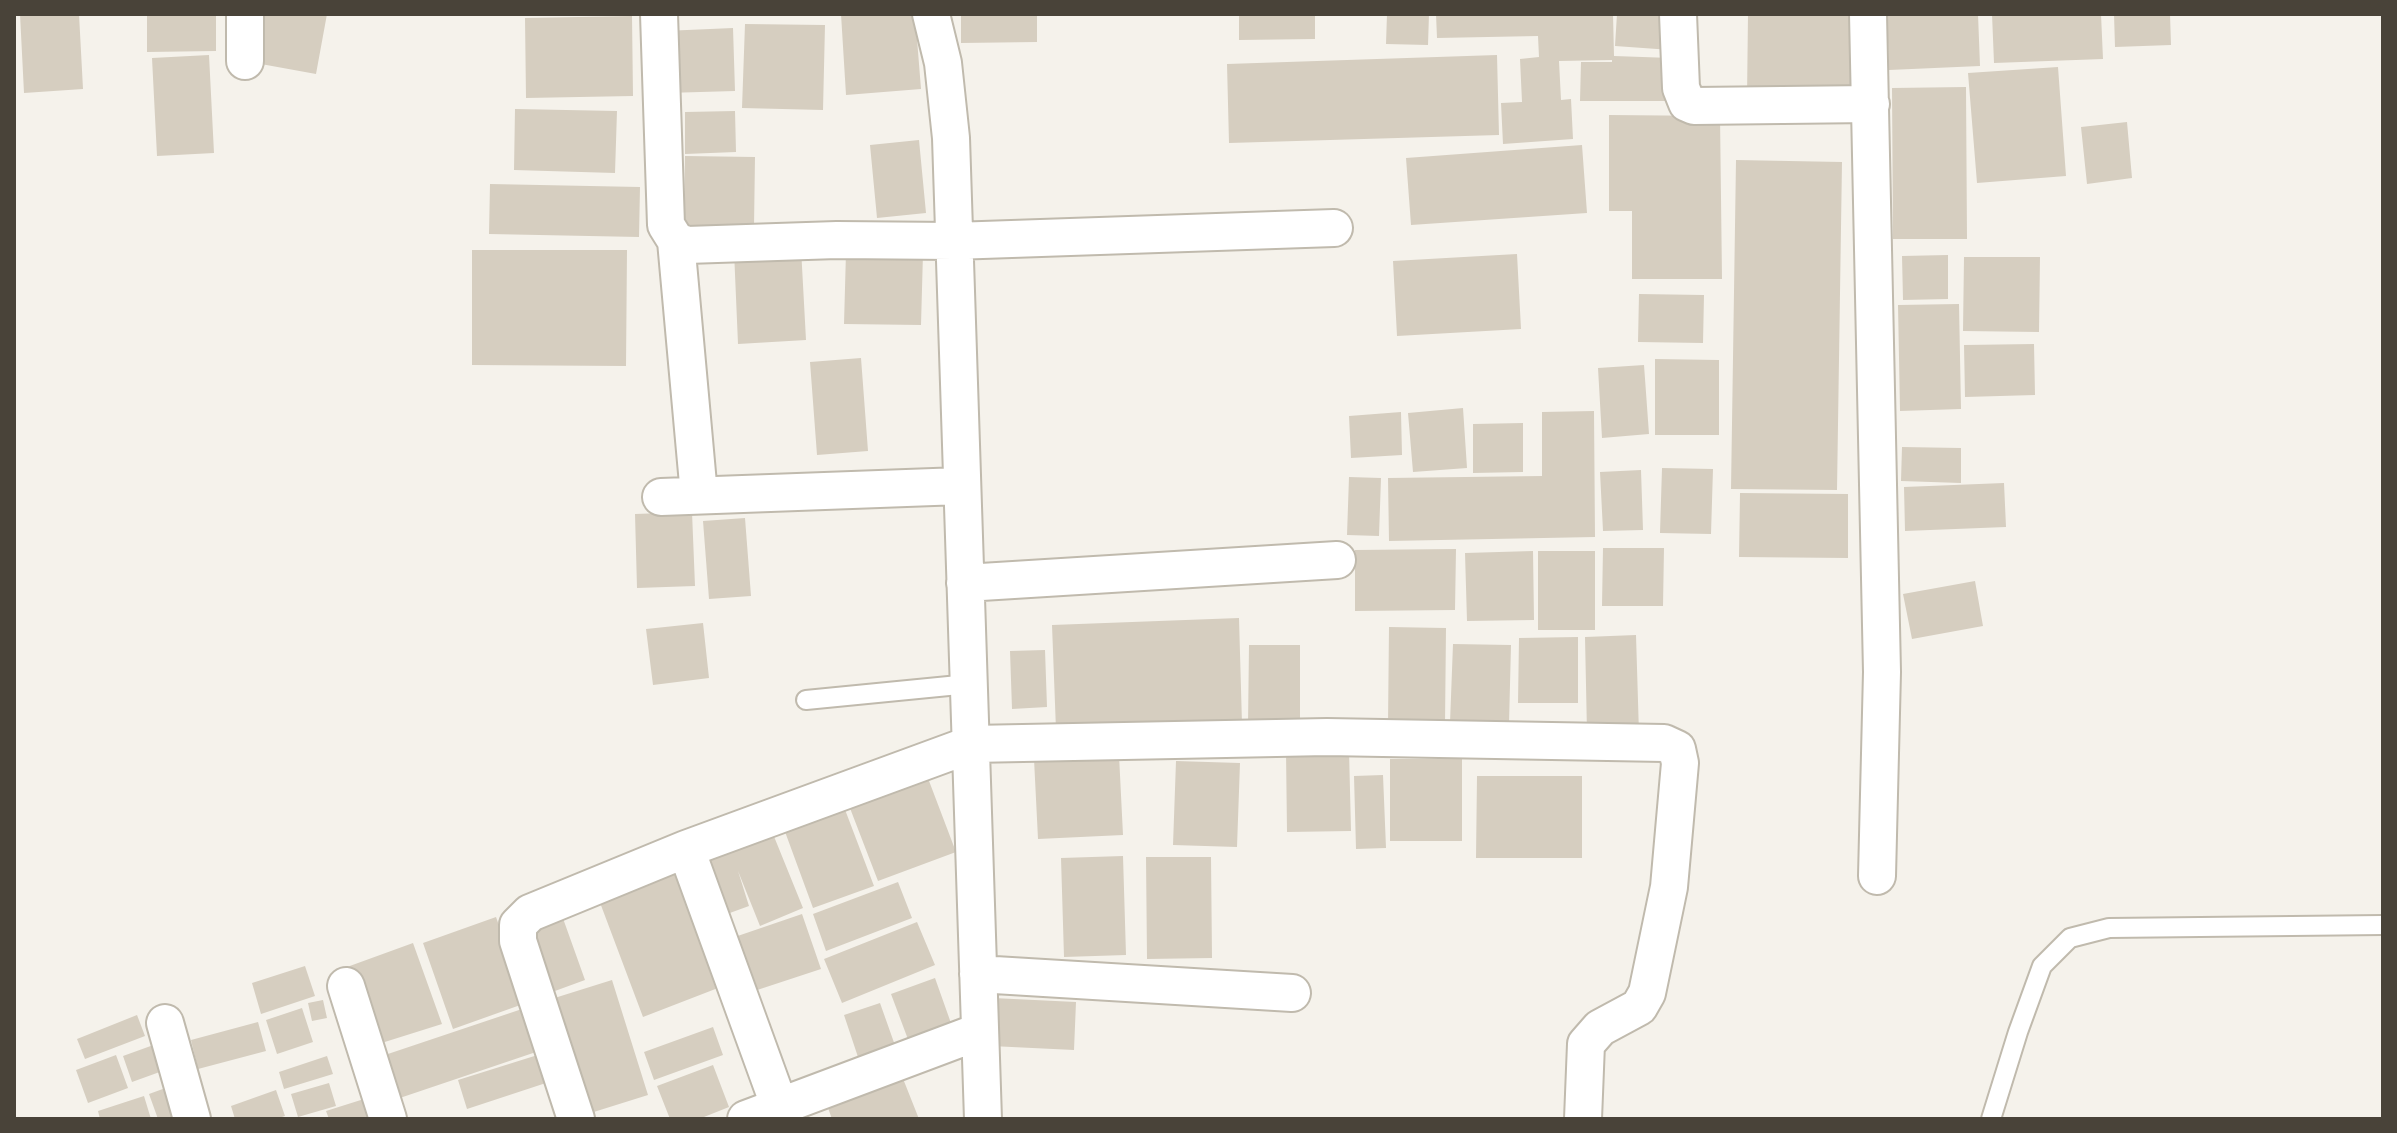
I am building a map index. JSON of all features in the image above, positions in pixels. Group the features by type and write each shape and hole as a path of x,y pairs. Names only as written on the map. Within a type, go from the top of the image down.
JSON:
{"street":[{"path":"245,14 245,61"},
{"path":"659,14 666,225 676,241 699,495"},
{"path":"931,14 943,63 951,138 983,1119"},
{"path":"1678,14 1681,88 1687,103 1694,106 1871,104"},
{"path":"1868,14 1882,672 1877,876"},
{"path":"676,241 687,245 837,240 953,241 1334,228"},
{"path":"661,497 961,486"},
{"path":"965,583 1337,560"},
{"path":"576,1119 518,941 518,925 530,913 686,849 972,744 1327,737 1664,743 1677,749 1680,763 1669,887 1647,993 1639,1007 1600,1028 1586,1044 1583,1119"},
{"path":"686,849 779,1105"},
{"path":"978,974 1292,993"},
{"path":"346,986 388,1119"},
{"path":"165,1023 192,1119"},
{"path":"746,1119 978,1032"}],"lane":[{"path":"806,700 969,684"},
{"path":"1991,1119 2042,966 2070,938 2109,928 2383,925"}],"building":[{"path":"20,14 79,14 83,89 24,93"},
{"path":"147,14 216,14 216,51 147,52"},
{"path":"259,14 327,14 316,74 250,62"},
{"path":"841,14 915,14 921,89 846,95"},
{"path":"961,14 1037,14 1037,42 961,43"},
{"path":"1239,14 1315,14 1315,39 1239,40"},
{"path":"1387,14 1429,14 1428,45 1386,44"},
{"path":"1436,14 1613,14 1614,56 1671,58 1669,101 1580,101 1581,62 1612,60 1559,61 1561,100 1571,99 1573,139 1503,144 1501,103 1522,102 1520,59 1539,57 1538,36 1437,38"},
{"path":"1617,14 1674,14 1671,50 1615,46"},
{"path":"1748,14 1854,14 1853,99 1747,98"},
{"path":"1887,14 1978,14 1980,66 1889,70"},
{"path":"1992,14 2101,14 2103,59 1994,63"},
{"path":"2114,14 2170,14 2171,45 2115,47"},
{"path":"632,16 633,96 526,98 525,18"},
{"path":"745,24 825,25 823,110 742,108"},
{"path":"733,28 735,91 666,93 664,31"},
{"path":"209,55 214,153 157,156 152,58"},
{"path":"1497,55 1499,135 1229,143 1227,64"},
{"path":"2058,67 2066,176 1977,183 1968,73"},
{"path":"1966,87 1967,239 1893,239 1892,88"},
{"path":"515,109 617,111 615,173 514,170"},
{"path":"735,111 736,152 685,154 685,112"},
{"path":"1609,115 1720,116 1722,279 1632,279 1632,211 1609,211"},
{"path":"2127,122 2132,178 2087,184 2081,127"},
{"path":"919,140 926,213 877,218 870,145"},
{"path":"1582,145 1587,213 1411,225 1406,158"},
{"path":"685,156 755,157 754,227 684,226"},
{"path":"1736,160 1842,162 1837,490 1731,489"},
{"path":"490,184 640,187 639,237 489,234"},
{"path":"801,248 806,340 738,344 734,251"},
{"path":"472,250 627,250 626,366 472,365"},
{"path":"846,252 923,253 921,325 844,324"},
{"path":"1517,254 1521,329 1397,336 1393,261"},
{"path":"1948,255 1948,299 1903,300 1902,256"},
{"path":"1964,257 2040,257 2039,332 1963,331"},
{"path":"1639,294 1704,295 1703,343 1638,342"},
{"path":"1959,304 1961,409 1900,411 1898,305"},
{"path":"2034,344 2035,395 1965,397 1964,345"},
{"path":"861,358 868,451 817,455 810,362"},
{"path":"1655,359 1719,360 1719,435 1655,435"},
{"path":"1644,365 1649,434 1602,438 1598,368"},
{"path":"1463,408 1467,468 1413,472 1408,413"},
{"path":"1594,411 1595,537 1389,541 1388,478 1542,476 1542,412"},
{"path":"1401,412 1402,455 1351,458 1349,416"},
{"path":"1523,423 1523,472 1473,473 1473,424"},
{"path":"1902,447 1961,448 1961,483 1901,481"},
{"path":"1662,468 1713,469 1711,534 1660,533"},
{"path":"1641,470 1643,530 1603,531 1600,472"},
{"path":"1349,477 1381,478 1379,536 1347,535"},
{"path":"2004,483 2006,527 1905,531 1904,487"},
{"path":"1740,493 1848,494 1848,558 1739,557"},
{"path":"692,512 695,586 637,588 635,514"},
{"path":"745,518 751,596 709,599 703,521"},
{"path":"1603,548 1664,548 1663,606 1602,606"},
{"path":"1456,549 1455,610 1355,611 1355,550"},
{"path":"1533,551 1534,620 1467,621 1465,553"},
{"path":"1538,551 1595,551 1595,630 1538,630"},
{"path":"1975,581 1983,626 1912,639 1903,594"},
{"path":"1239,618 1242,724 1056,730 1052,625"},
{"path":"703,623 709,678 653,685 646,629"},
{"path":"1389,627 1446,628 1445,724 1388,724"},
{"path":"1636,635 1639,734 1587,733 1585,637"},
{"path":"1578,637 1578,703 1518,703 1519,638"},
{"path":"1453,644 1511,645 1509,724 1450,723"},
{"path":"1249,645 1300,645 1300,726 1248,725"},
{"path":"1045,650 1047,707 1012,709 1010,651"},
{"path":"1349,750 1351,831 1287,832 1286,751"},
{"path":"1119,755 1123,835 1038,839 1034,759"},
{"path":"1390,759 1462,759 1462,841 1390,841"},
{"path":"1176,761 1240,763 1237,847 1173,845"},
{"path":"926,773 956,852 878,881 848,803"},
{"path":"1383,775 1386,848 1356,849 1354,776"},
{"path":"1477,776 1582,776 1582,858 1476,858"},
{"path":"844,807 874,886 813,908 784,829"},
{"path":"773,834 803,908 760,926 738,871 749,906 716,918 696,864"},
{"path":"1123,856 1126,955 1064,957 1061,858"},
{"path":"1146,857 1211,857 1212,958 1147,959"},
{"path":"674,872 718,988 643,1017 599,900"},
{"path":"898,882 912,918 826,951 813,914"},
{"path":"560,910 585,980 544,995 519,925"},
{"path":"802,914 821,969 742,995 723,941"},
{"path":"496,917 526,1003 453,1029 423,943"},
{"path":"917,922 935,965 842,1003 824,959"},
{"path":"413,943 442,1024 372,1046 347,967"},
{"path":"305,966 315,996 261,1014 252,983"},
{"path":"935,978 952,1026 909,1042 891,994"},
{"path":"612,980 648,1095 581,1116 545,1001"},
{"path":"993,998 1076,1002 1074,1050 991,1046"},
{"path":"323,1000 327,1018 312,1021 308,1003"},
{"path":"880,1003 897,1051 860,1063 844,1015"},
{"path":"302,1008 313,1042 277,1054 266,1020"},
{"path":"525,1008 539,1051 385,1103 370,1060"},
{"path":"137,1015 145,1036 85,1059 77,1039"},
{"path":"258,1022 266,1051 198,1069 191,1040"},
{"path":"713,1027 723,1055 654,1080 644,1052"},
{"path":"159,1043 168,1069 132,1082 123,1056"},
{"path":"544,1053 552,1081 467,1109 458,1080"},
{"path":"116,1055 128,1088 88,1103 76,1070"},
{"path":"327,1056 333,1074 284,1089 279,1072"},
{"path":"713,1065 729,1107 699,1119 670,1119 657,1086"},
{"path":"898,1066 919,1119 832,1119 823,1094"},
{"path":"329,1083 336,1106 298,1117 291,1094"},
{"path":"171,1086 181,1116 158,1119 149,1094"},
{"path":"276,1090 285,1116 276,1119 235,1119 231,1106"},
{"path":"144,1096 151,1119 100,1119 98,1111"},
{"path":"364,1099 370,1119 329,1119 326,1111"}]}
